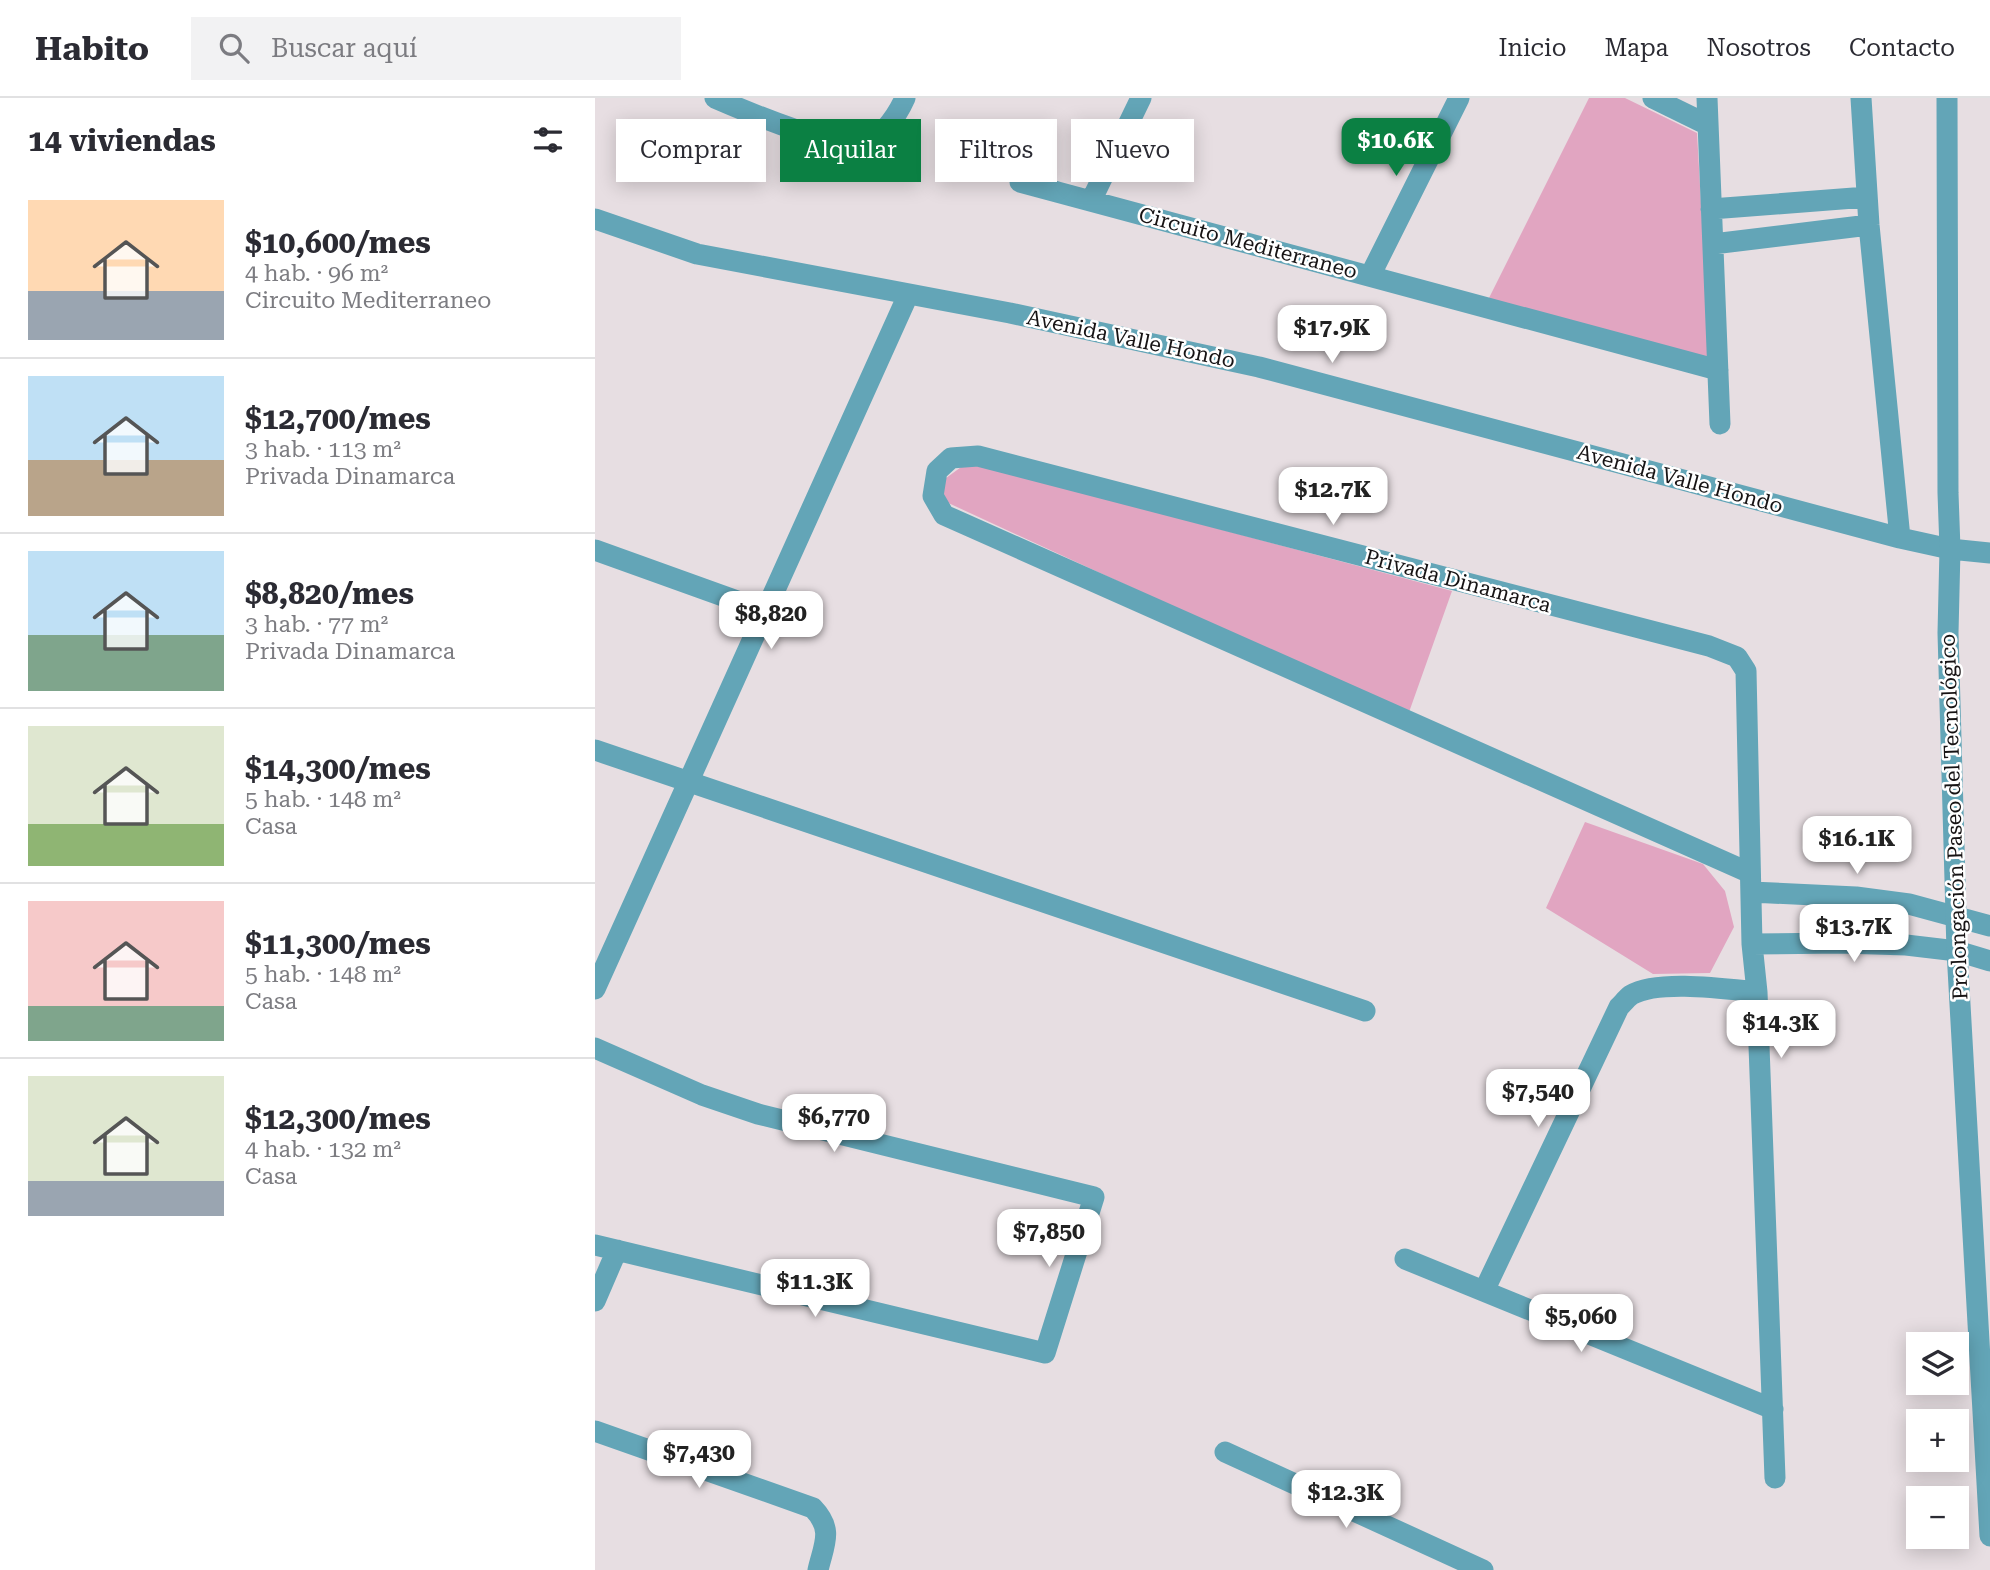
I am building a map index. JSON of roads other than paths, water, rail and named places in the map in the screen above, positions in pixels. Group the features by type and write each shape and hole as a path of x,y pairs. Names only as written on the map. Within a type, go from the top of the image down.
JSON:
{"street":[{"path":"715,98 779,126 857,146 871,140 883,130 900,109 905,98"},
{"path":"1091,201 1141,98"},
{"path":"1370,276 1459,98"},
{"path":"1653,98 1708,125"},
{"path":"1707,98 1720,424"},
{"path":"1861,98 1869,225 1900,538"},
{"name":"Prolongación Paseo del Tecnológico","path":"1947,98 1950,549 1948,633 1957,951 1990,1535"},
{"name":"Circuito Mediterraneo","path":"1020,182 1718,370"},
{"path":"1711,209 1867,197"},
{"name":"Avenida Valle Hondo","path":"595,219 697,254 1010,313 1259,367 1900,538 1950,549 1990,553"},
{"path":"1713,244 1869,225"},
{"path":"595,989 908,295"},
{"name":"Privada Dinamarca","path":"978,456 1709,646 1738,657 1746,671 1751,883 944,515 933,496 937,471 951,458 978,456"},
{"path":"595,550 765,611"},
{"path":"595,750 1365,1011"},
{"path":"1775,1478 1751,883 1909,904 1990,926"},
{"path":"1752,944 1906,945 1957,951 1990,961"},
{"path":"1484,1292 1619,1007 1631,995 1664,987 1706,986 1757,992"},
{"path":"595,1048 702,1095 758,1114 1094,1197 1045,1353 595,1245"},
{"path":"595,1301 617,1250"},
{"path":"1405,1259 1773,1409"},
{"path":"595,1431 813,1508 823,1519 827,1532 818,1570"},
{"path":"1225,1452 1483,1570"}]}
